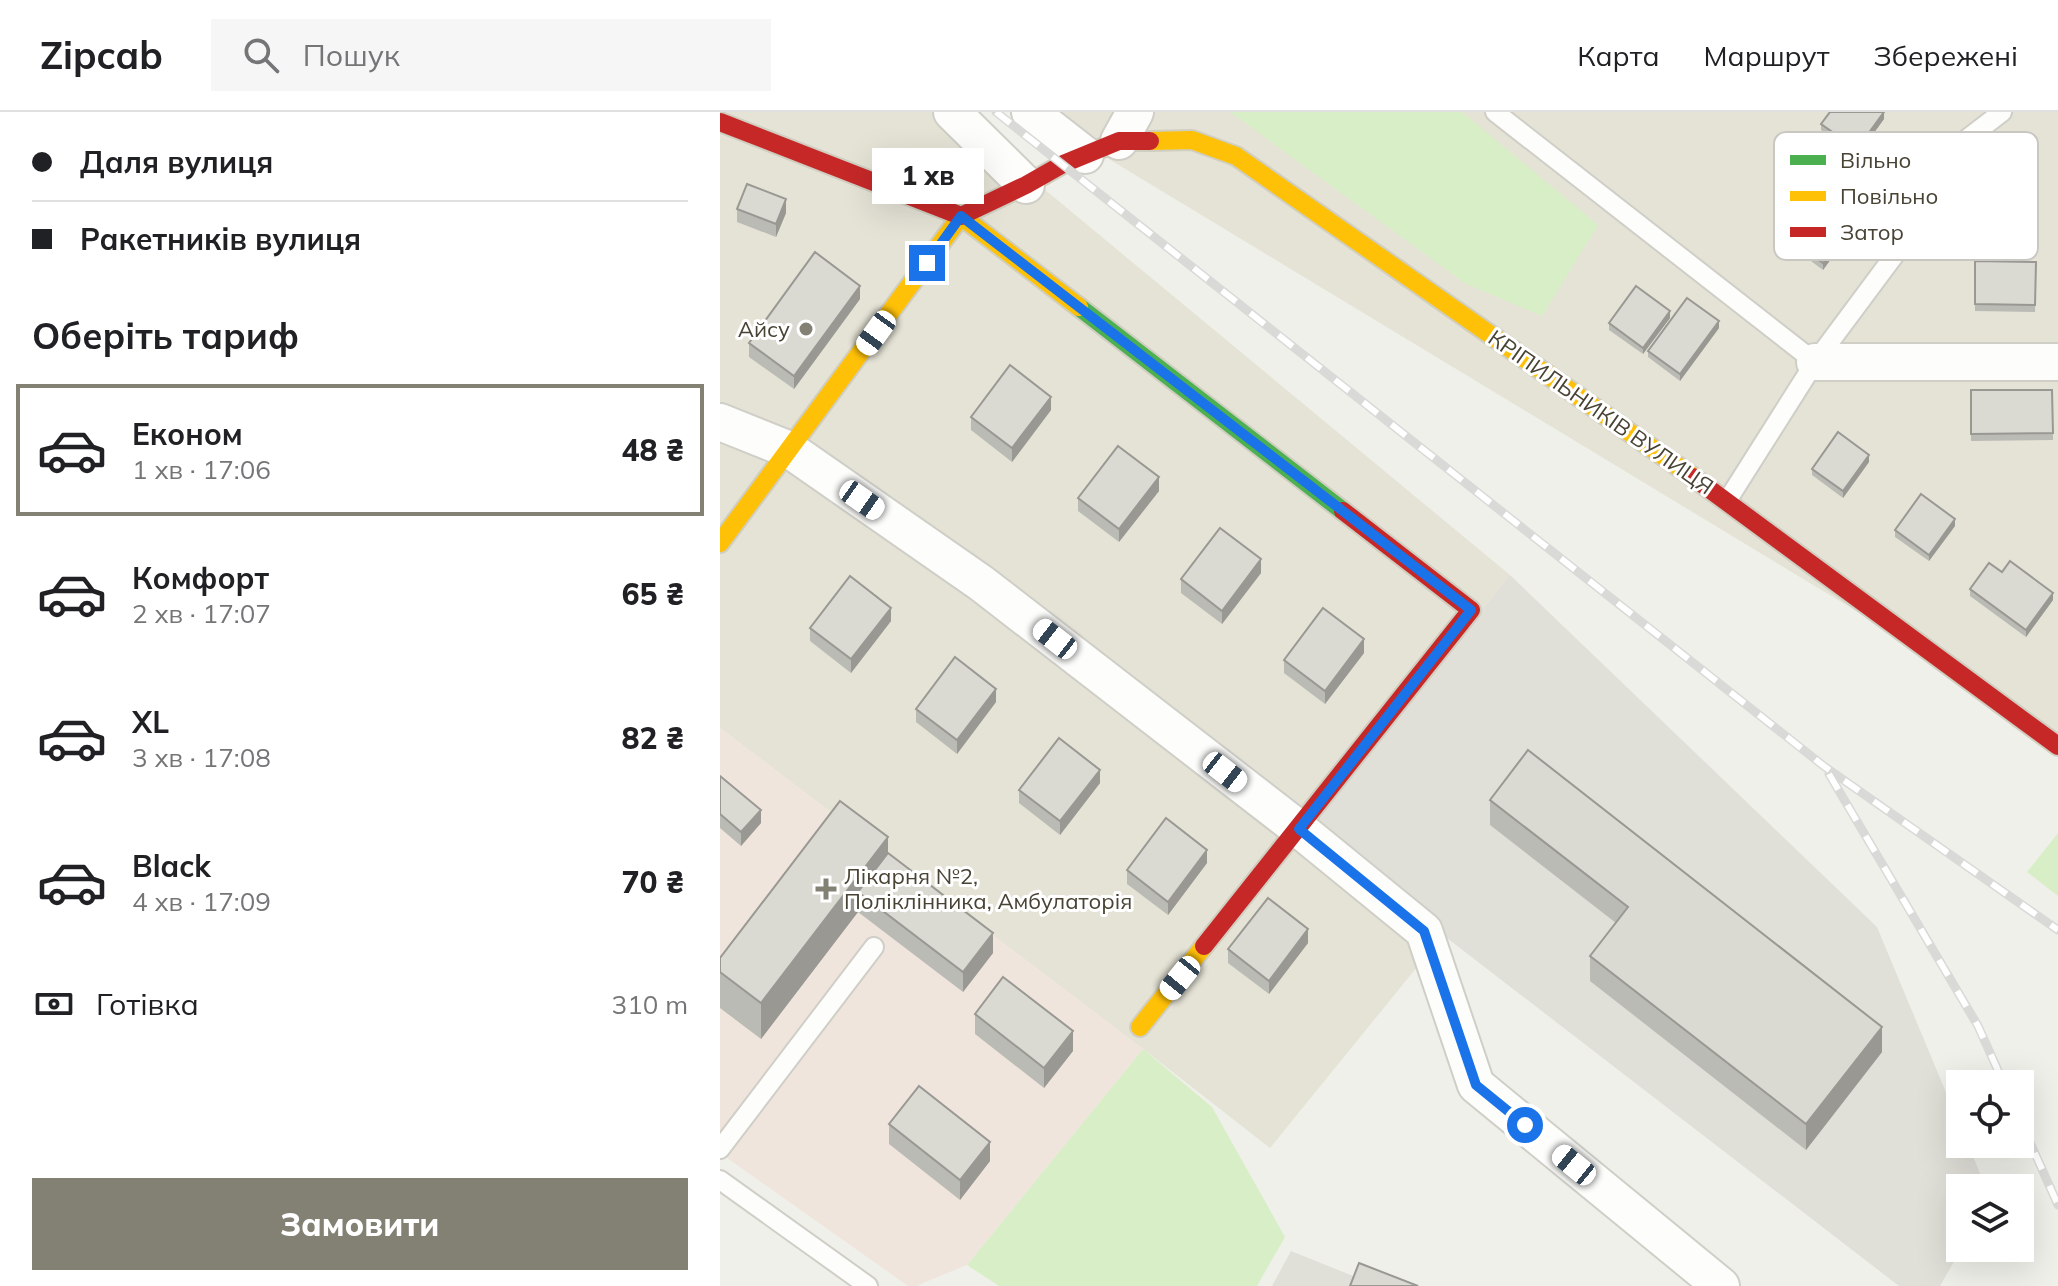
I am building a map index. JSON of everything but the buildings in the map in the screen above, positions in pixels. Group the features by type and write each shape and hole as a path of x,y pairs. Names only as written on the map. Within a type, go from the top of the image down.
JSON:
{"street":[{"path":"952,112 1026,185"},
{"path":"1030,112 1085,155"},
{"path":"720,122 961,216 1471,610 1140,1027"},
{"name":"КРІПИЛЬНИКІВ ВУЛИЦЯ","path":"961,216 1085,155 1127,127 1192,140 1236,156 1727,501 2058,746"},
{"path":"720,543 961,216"},
{"path":"1815,362 2058,362"},
{"path":"720,422 790,450 981,583 1299,829 1424,931 1476,1085 1721,1286"}],"lane":[{"path":"1495,112 1815,362"},
{"path":"1976,132 2002,112"},
{"path":"1727,501 1815,362 1891,260"},
{"path":"720,1149 874,947"},
{"path":"720,1180 868,1286"}],"shaded area":[{"path":"720,112 951,112 1510,575 1309,826 1443,935 1270,1148 720,728"},
{"path":"1035,112 2058,112 2058,733"},
{"path":"1510,575 1877,927 1946,1092 1946,1158 1974,1158 1980,1174 1946,1174 1946,1262 1954,1262 1940,1286 1899,1286 1443,935 1309,826"},
{"name":"Лікарня №2, Поліклінника, Амбулаторія","path":"720,728 1143,1049 967,1265 916,1286 908,1286 720,1153"},
{"path":"1291,1251 1378,1286 1272,1286"}],"green space":[{"path":"1230,112 1462,112 1598,225 1542,316 1466,284"},
{"path":"2058,833 2058,896 2027,872"},
{"path":"1143,1049 1212,1107 1285,1237 1257,1286 999,1286 967,1265"}],"railway":[{"path":"996,112 1825,767 2058,930"},
{"path":"1829,774 1978,1026 1998,1070"},
{"path":"2034,1151 2058,1205"}],"traffic: fast":[{"path":"1079,307 1343,511"}],"traffic: slow":[{"path":"1150,141 1192,140 1236,156 1693,477"},
{"path":"720,543 961,216 1079,307"},
{"path":"1140,1027 1204,946"}],"traffic: jam":[{"path":"720,122 961,216 1063,164 1119,141 1150,141"},
{"path":"1693,477 2058,746"},
{"path":"1204,946 1471,610 1343,511"}],"place":[{"name":"Айсу","path":"806,329"},
{"name":"Лікарня №2, Поліклінника, Амбулаторія","path":"826,889"}],"route":[{"path":"927,263 961,216 1471,610 1299,829 1424,931 1476,1085 1525,1125"}]}
